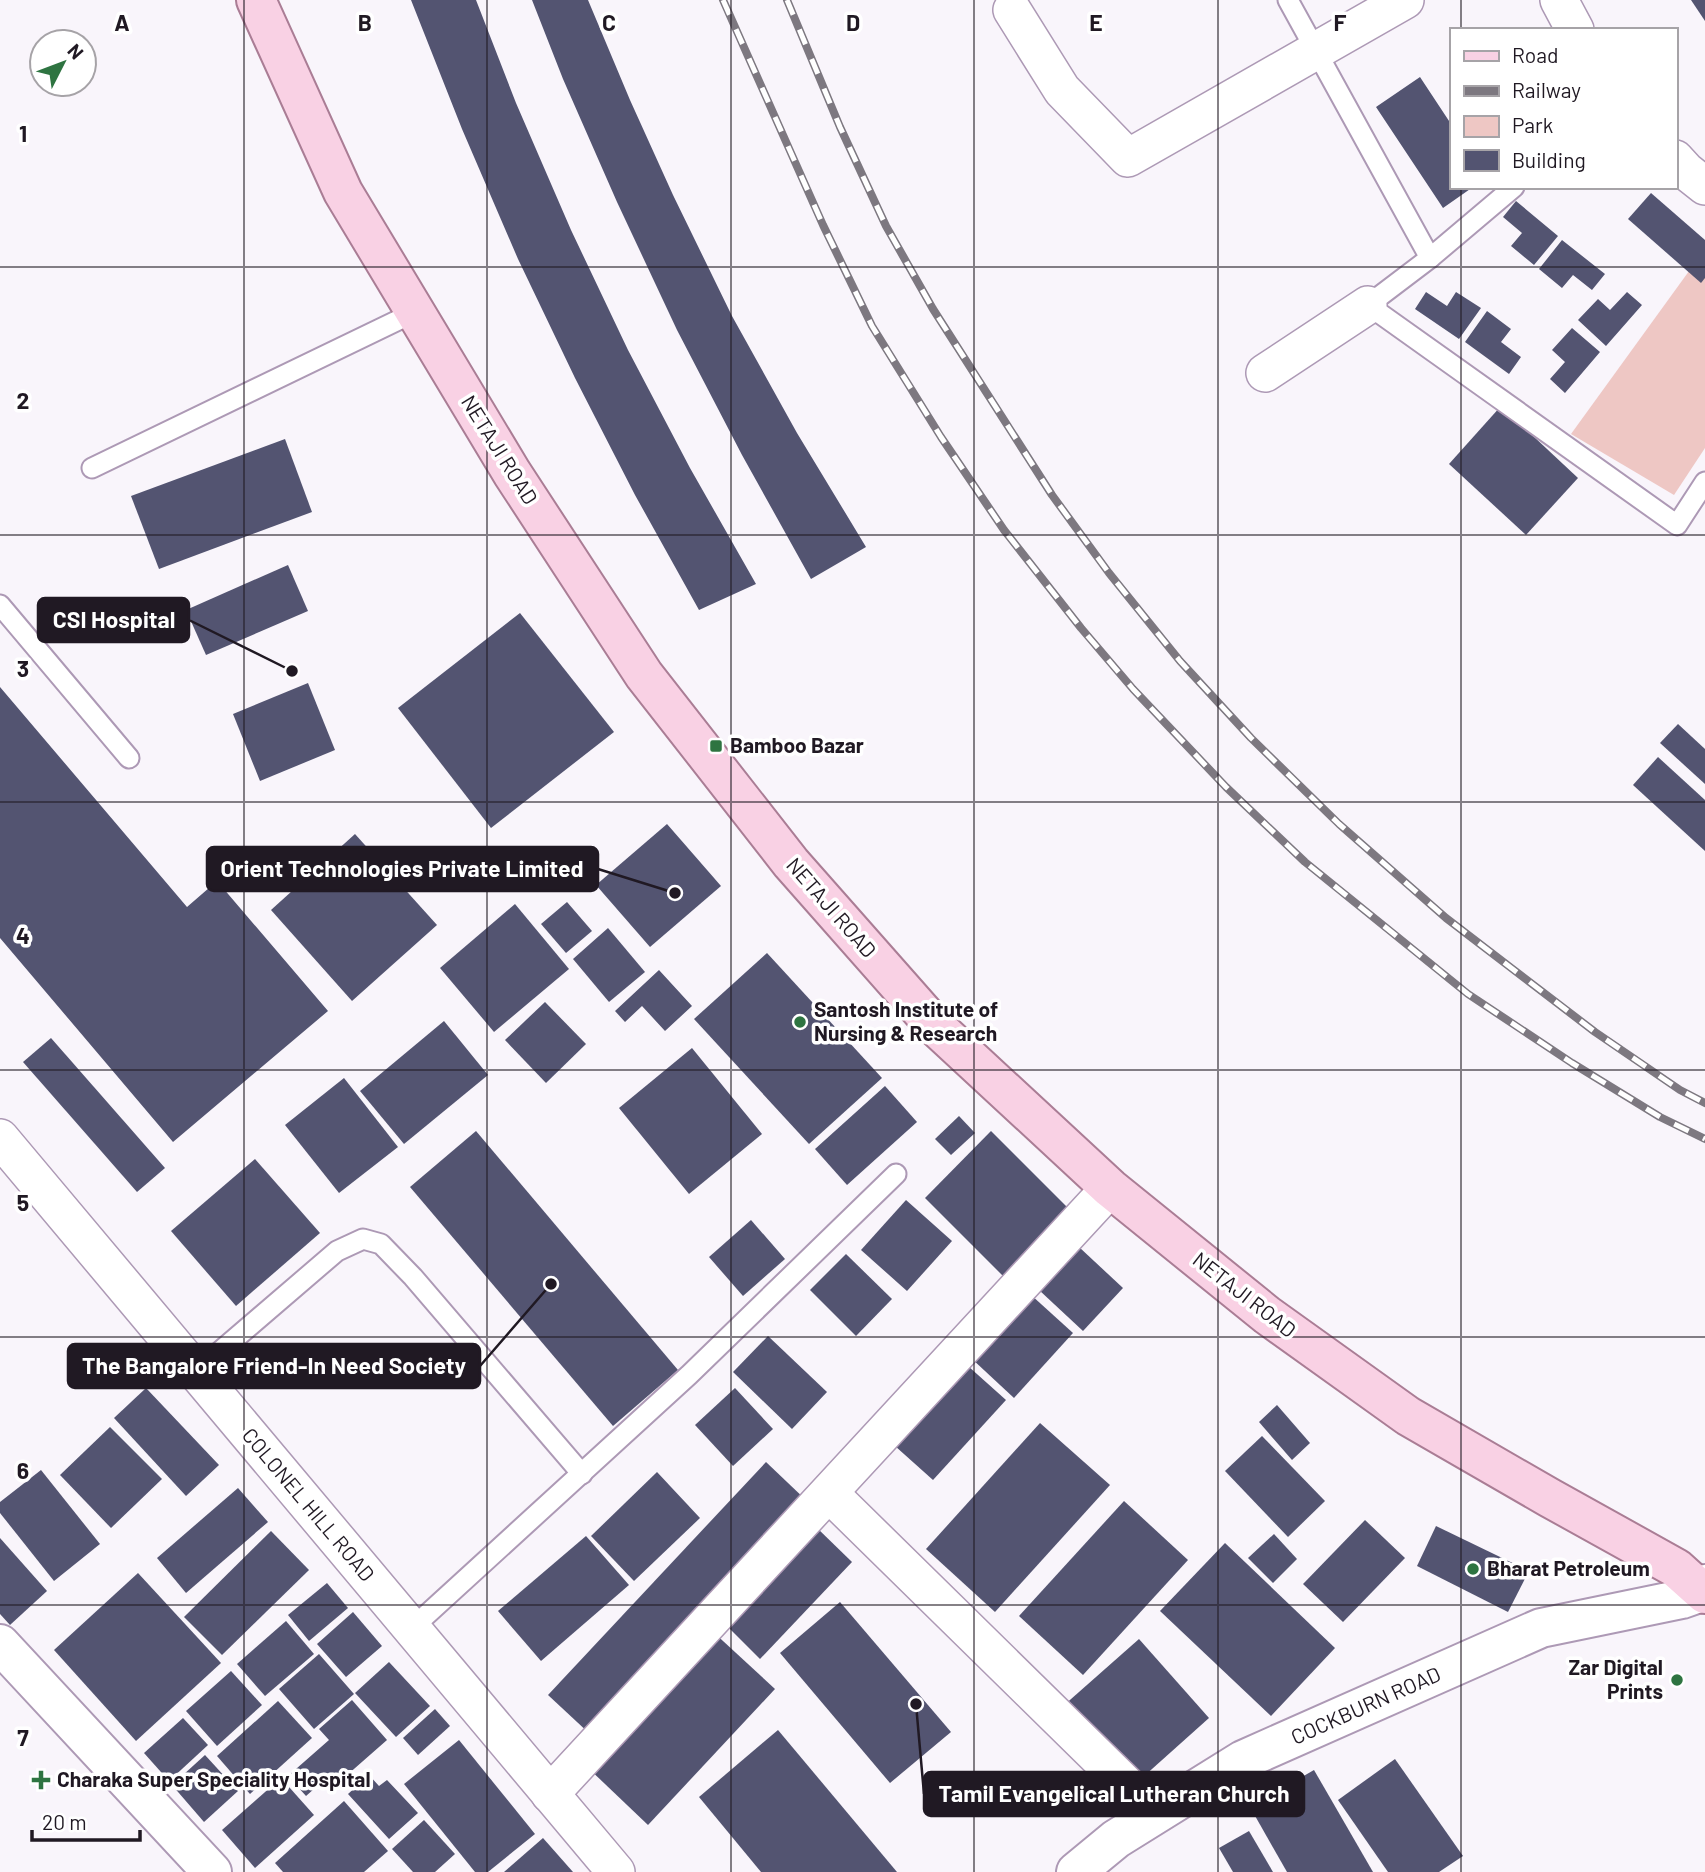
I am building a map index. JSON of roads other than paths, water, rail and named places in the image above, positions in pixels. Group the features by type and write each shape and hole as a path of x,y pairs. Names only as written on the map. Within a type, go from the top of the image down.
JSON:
{"main road":[{"name":"NETAJI ROAD","path":"256,0 343,192 512,473 644,676 775,843 934,1025 1110,1188 1267,1315 1408,1416 1696,1582"}],"street":[{"path":"1018,3 1062,90 1128,158 1405,0"},
{"path":"1559,0 1574,28"},
{"path":"1677,161 1705,186"},
{"path":"1265,373 1368,305"},
{"name":"COLONEL HILL ROAD","path":"0,1138 616,1872"},
{"path":"550,1794 1110,1188"},
{"path":"829,1493 1156,1814"},
{"name":"COCKBURN ROAD","path":"1076,1872 1116,1839 1243,1760 1541,1628 1696,1582"},
{"path":"0,1644 212,1872"}],"lane":[{"path":"1288,0 1430,258"},
{"path":"1512,189 1430,258 1368,305 1677,525 1705,482"},
{"path":"92,468 415,312"},
{"path":"0,605 129,758"},
{"path":"411,1629 690,1375 896,1174"},
{"path":"196,1372 337,1251 363,1239 381,1244 413,1277 582,1474"}],"railway":[{"path":"723,0 823,225 872,326 941,437 1004,530 1133,689 1226,787 1305,862 1468,994 1660,1117 1705,1139"},
{"path":"787,0 840,127 886,226 933,309 1052,495 1109,573 1180,661 1251,738 1339,824 1446,918 1595,1032 1680,1090 1705,1103"}],"place":[{"name":"CSI Hospital","path":"292,671"},
{"name":"Bamboo Bazar","path":"716,746"},
{"name":"Orient Technologies Private Limited","path":"675,893"},
{"name":"Santosh Institute of Nursing & Research","path":"800,1022"},
{"name":"The Bangalore Friend-In Need Society","path":"551,1284"},
{"name":"Bharat Petroleum","path":"1473,1569"},
{"name":"Zar Digital Prints","path":"1677,1680"},
{"name":"Tamil Evangelical Lutheran Church","path":"916,1704"},
{"name":"Charaka Super Speciality Hospital","path":"41,1780"}]}
